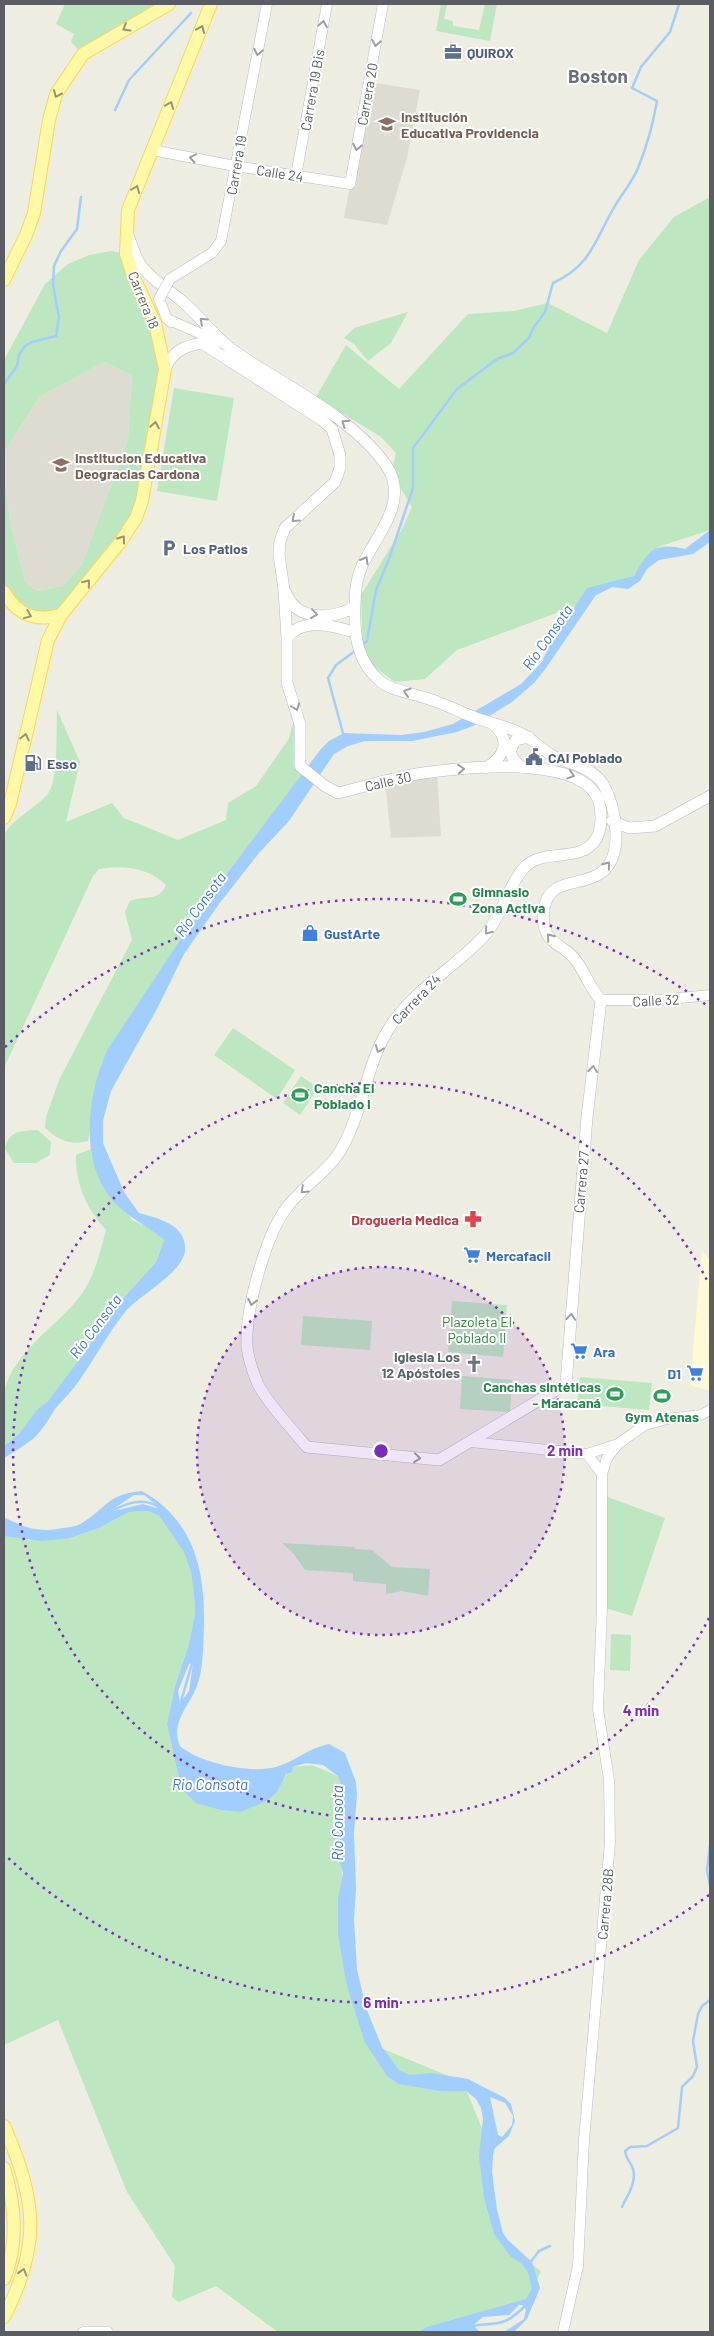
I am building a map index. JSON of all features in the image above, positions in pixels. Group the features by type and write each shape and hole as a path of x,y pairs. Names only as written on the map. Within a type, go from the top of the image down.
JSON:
{"main road":[{"path":"4,280 26,235 34,213 49,120 56,94 83,54 169,4"},
{"name":"Carrera 18","path":"4,818 10,804 48,640 61,615 121,541 136,518 144,493 164,369 155,323 134,278 126,254 128,210 210,5"},
{"path":"126,229 139,263 207,324 228,346 350,426 385,463 391,474 395,490 393,506 384,528 361,568 356,588 354,632 357,648 366,665 383,684 439,702 492,724 505,726 529,737 552,755 586,769 598,778 609,797 616,822 613,857 607,867 599,874 567,884 550,893 546,899 543,916 545,931 553,942 577,962 593,992 602,1000"},
{"path":"164,369 178,350 186,346 202,343 310,410 332,429 340,455 340,468 335,482 285,528 280,541 279,554 284,590 287,638"},
{"path":"284,590 290,604 304,613 318,616 334,615 355,607"},
{"path":"4,592 10,603 20,612 33,618 61,615"},
{"path":"287,638 293,630 309,624 335,626 354,632"},
{"name":"Calle 30","path":"287,638 287,683 300,724 300,766 325,786 338,793 437,771 486,768"},
{"path":"486,768 498,760 503,751 504,740 500,730 492,724"},
{"path":"523,768 512,758 510,752 516,740 529,737"},
{"path":"486,768 547,769 581,779 597,792 605,817 629,828 655,826 710,796"},
{"name":"Carrera 24","path":"471,1442 439,1460 307,1447 258,1384 247,1348 247,1328 254,1291 277,1220 289,1204 331,1164 341,1150 349,1135 378,1048 395,1020 440,974 484,936 494,924 522,870 532,861 549,856 579,852 596,839 602,810"},
{"name":"Carrera 27","path":"471,1442 566,1384 587,1117 602,1000"},
{"path":"4,2126 26,2182 32,2224 28,2256 22,2278 4,2317"},
{"path":"4,2168 9,2185 14,2221 12,2249 4,2278"}],"street":[{"name":"Carrera 19","path":"167,319 161,304 170,279 212,253 221,242 267,4"},
{"name":"Carrera 19 Bis","path":"296,176 327,4"},
{"name":"Carrera 20","path":"350,184 383,4"},
{"name":"Calle 24","path":"152,150 235,166 350,184"},
{"path":"167,319 228,346"},
{"path":"167,319 202,343"},
{"name":"Calle 32","path":"602,1000 660,1000 710,995"},
{"path":"471,1442 588,1454 618,1444 644,1425 701,1415 710,1410"},
{"name":"Carrera 28B","path":"563,2332 578,2266 584,2140 610,1842 609,1780 598,1709 602,1606 602,1474 607,1458 618,1444"},
{"path":"588,1454 602,1474"},
{"path":"83,2332 108,2332"}],"shaded area":[{"name":"Institución Educativa Providencia","path":"369,82 420,90 407,158 387,225 344,218"},
{"name":"Institucion Educativa Deogracias Cardona","path":"104,362 132,376 128,439 82,564 63,586 37,591 25,582 10,521 4,478 4,453 39,397"},
{"path":"437,771 441,836 391,838 385,781"},
{"path":"702,1251 710,1260 710,1391 690,1385"}],"green space":[{"path":"65,4 169,4 83,54 71,42 74,34 56,24"},
{"path":"441,4 447,4 444,19 453,21 453,26 479,30 485,4 497,4 490,41 436,31"},
{"path":"710,197 710,530 658,547 634,576 575,606 457,650 425,679 395,682 363,659 361,595 402,529 412,507 391,473 396,453 381,437 316,397 346,345 399,389 468,314 514,311 548,303 607,333 639,260 674,217"},
{"path":"111,251 126,254 162,355 142,501 61,615 33,618 4,592 4,478 10,521 25,582 37,591 63,586 82,564 128,439 132,376 104,362 39,397 4,453 4,360 45,284 68,264 89,255"},
{"path":"408,312 391,343 368,361 354,344 344,338 354,328"},
{"path":"174,388 234,398 217,501 157,491"},
{"path":"57,710 80,762 66,822 112,803 124,818 178,840 226,820 228,803 256,786 288,740 296,715 303,773 203,905 107,1050 100,1067 88,1141 76,1143 60,1139 45,1128 46,1117 59,1080 132,940 125,912 130,901 160,894 166,885 151,874 135,869 117,867 99,869 93,876 4,1068 4,834 8,828 47,795 51,788 57,741"},
{"path":"233,1028 295,1070 277,1099 214,1055"},
{"name":"Cancha El Poblado I","path":"301,1076 318,1088 300,1115 283,1103"},
{"path":"38,1130 51,1142 50,1155 36,1163 14,1163 5,1149 9,1138 17,1133"},
{"path":"91,1149 91,1154 132,1220 152,1229 164,1240 156,1262 108,1315 87,1349 48,1401 16,1437 4,1446 2,1405 9,1378 25,1353 83,1292 92,1276 98,1258 106,1230 88,1205 80,1186 76,1166 76,1155"},
{"name":"Plazoleta El Poblado II","path":"452,1301 507,1305 503,1357 448,1352"},
{"path":"303,1316 372,1321 370,1350 301,1345"},
{"path":"462,1376 512,1380 510,1412 460,1409"},
{"name":"Canchas sintéticas - Maracaná","path":"580,1377 652,1383 649,1410 577,1404"},
{"path":"602,1495 665,1518 632,1616 602,1607"},
{"path":"148,1511 159,1516 189,1555 194,1595 195,1613 189,1644 175,1686 167,1724 181,1788 268,1800 292,1767 312,1765 338,1776 342,1789 342,1884 346,1948 356,2010 364,2041 463,2082 490,2148 498,2240 541,2271 528,2300 436,2332 278,2332 216,2286 179,2302 172,2297 175,2266 127,2192 58,2020 4,2045 4,1536 16,1536 28,1540 70,1538 99,1528 129,1512"},
{"path":"282,1543 355,1547 355,1549 372,1550 392,1567 430,1569 428,1596 402,1591 386,1594 386,1584 353,1581 353,1573 305,1570 293,1553"},
{"path":"611,1634 631,1635 630,1671 610,1670"}],"water":[{"path":"710,530 710,542 693,554 659,560 647,569 640,581 628,589 612,587 596,595 535,682 512,702 473,726 457,732 412,741 365,741 348,746 334,754 289,821 259,853 219,904 184,954 158,1007 111,1091 103,1121 103,1143 124,1192 139,1213 170,1224 181,1234 185,1250 183,1258 170,1274 126,1311 80,1380 55,1409 38,1434 24,1446 4,1458 4,1446 18,1435 37,1410 48,1401 87,1349 108,1315 156,1262 164,1240 127,1214 115,1203 103,1187 95,1169 91,1149 91,1108 100,1068 107,1050 203,905 321,749 329,741 344,733 401,735 424,732 453,724 521,684 541,663 551,643 587,588 634,576 644,560 654,550 666,547 685,549"},
{"name":"Rio Consota","path":"142,1491 160,1503 174,1516 193,1548 199,1566 204,1605 202,1664 194,1694 182,1715 177,1729 180,1746 212,1762 226,1766 253,1769 276,1767 315,1748 329,1744 345,1753 356,1782 357,1794 354,1833 356,1889 354,1920 357,1969 366,2008 382,2047 399,2070 409,2075 432,2073 468,2079 505,2098 511,2104 515,2121 509,2136 495,2148 493,2155 492,2173 497,2209 503,2233 532,2262 540,2288 527,2319 514,2332 504,2332 524,2319 526,2309 522,2305 519,2305 509,2315 483,2317 473,2325 480,2332 419,2332 427,2327 526,2299 532,2289 528,2273 522,2264 510,2256 494,2234 484,2198 479,2156 483,2119 481,2108 476,2099 466,2091 440,2091 399,2084 387,2076 364,2041 346,1982 338,1934 338,1899 343,1873 336,1848 342,1789 338,1776 323,1765 306,1763 293,1767 292,1772 286,1774 277,1792 268,1800 241,1812 221,1810 196,1803 181,1788 167,1724 175,1686 189,1644 195,1613 194,1595 191,1572 184,1552 159,1516 148,1511 129,1512 99,1528 70,1538 41,1541 4,1536 4,1517 25,1527 39,1530 72,1527 91,1517 114,1498","holes":["134,1495 144,1495 159,1507 143,1504 109,1512","193,1663 189,1691 180,1703 178,1691 189,1664","490,2097 505,2103 513,2116 512,2125 502,2137 498,2135"]}],"waterway":[{"path":"361,646 367,641 376,590 389,559 413,488 413,448 457,389 497,359 513,353 529,338 534,327 545,312 553,283 575,269 590,253 641,160 654,118 657,101 632,88 641,67 670,32 679,4"},
{"path":"115,110 129,80 191,13"},
{"path":"4,384 17,366 19,355 25,346 32,342 56,336 59,317 53,285 54,266 61,251 77,229 81,197"},
{"path":"344,737 328,678 336,665 355,651"},
{"name":"Río Consota","path":"107,1513 126,1504 140,1502 147,1502 160,1508"},
{"name":"Río Consota","path":"180,1705 193,1660"},
{"name":"Río Consota","path":"347,1823 348,1855"},
{"path":"710,1845 707,1870 710,1886"},
{"name":"Río Consota","path":"346,1915 352,1969"},
{"path":"622,2207 634,2179 633,2169 626,2157 625,2151 630,2147 647,2146 678,2128 682,2087 693,2076 697,2067 693,2041 698,2014 702,2006 710,2000"},
{"path":"529,2264 539,2251 550,2246"},
{"name":"Río Consota","path":"471,2326 506,2321 526,2305"}],"place":[{"name":"QUIROX","path":"453,52"},
{"name":"Institución Educativa Providencia","path":"387,124"},
{"name":"Institucion Educativa Deogracias Cardona","path":"61,465"},
{"name":"Los Patios","path":"169,548"},
{"name":"CAI Poblado","path":"534,757"},
{"name":"Esso","path":"33,763"},
{"name":"Gimnasio Zona Activa","path":"458,899"},
{"name":"GustArte","path":"310,933"},
{"name":"Cancha El Poblado I","path":"300,1095"},
{"name":"Drogueria Medica","path":"473,1219"},
{"name":"Mercafacil","path":"472,1255"},
{"name":"Ara","path":"579,1351"},
{"name":"Iglesia Los 12 Apóstoles","path":"474,1364"},
{"name":"D1","path":"695,1373"},
{"name":"Canchas sintéticas - Maracaná","path":"615,1394"},
{"name":"Gym Atenas","path":"662,1396"}],"district":[{"name":"Boston","path":"598,75"}]}
